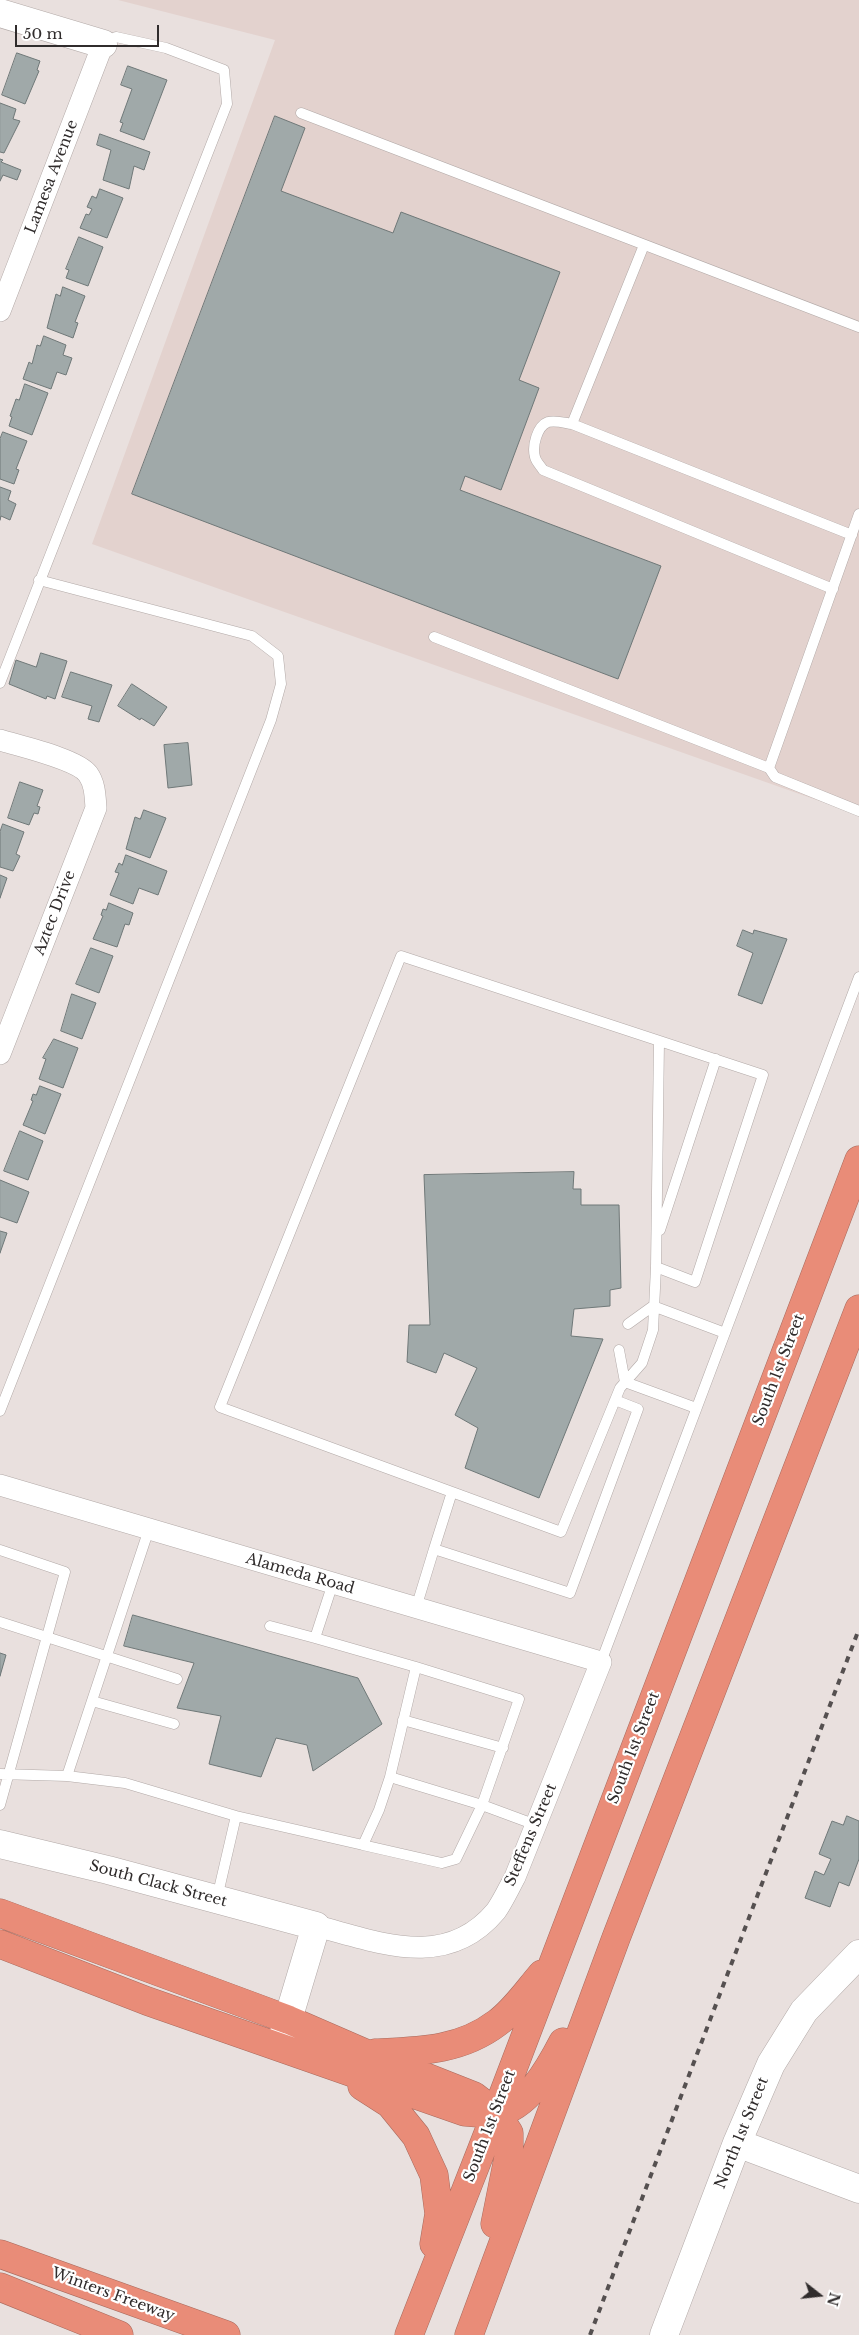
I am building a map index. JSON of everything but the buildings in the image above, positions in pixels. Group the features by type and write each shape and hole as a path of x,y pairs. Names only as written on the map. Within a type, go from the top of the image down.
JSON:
{"highway":[{"name":"South 1st Street","path":"409,2335 496,2114 859,1160"},
{"path":"468,2335 616,1938 859,1309"},
{"path":"0,1913 289,2020 365,2053 474,2096 496,2114 509,2133 509,2154 501,2197 468,2335"},
{"path":"0,1944 147,2001 324,2061 465,2112 496,2114 533,2090 550,2067 616,1938"},
{"path":"365,2053 437,2050 465,2040 498,2023 553,1962"},
{"path":"324,2061 390,2104 416,2136 434,2175 438,2214 426,2290"},
{"name":"Winters Freeway","path":"0,2254 226,2335"},
{"path":"0,2288 119,2335"}],"main road":[{"path":"0,13 103,44"},
{"name":"South Clack Street","path":"0,1844 108,1870 316,1926"},
{"path":"280,2046 316,1926"},
{"name":"North 1st Street","path":"664,2335 737,2143 771,2064 804,2011 859,1954"},
{"path":"737,2143 859,2189"}],"street":[{"name":"Lamesa Avenue","path":"0,311 103,44"},
{"name":"Aztec Drive","path":"0,740 62,759 87,772 95,789 96,808 0,1054"},
{"name":"Alameda Road","path":"0,1485 601,1662"},
{"name":"Steffens Street","path":"316,1926 410,1948 436,1947 469,1934 496,1910 515,1877 601,1662"}],"lane":[{"path":"0,682 227,104 224,70 166,48 116,37 103,44"},
{"path":"301,113 859,327"},
{"path":"572,424 644,245"},
{"path":"833,589 543,470 535,458 534,448 538,431 546,423 572,424 852,535"},
{"path":"769,768 859,514"},
{"path":"0,1411 271,720 281,684 278,656 252,636 39,580"},
{"path":"434,637 769,768 775,777 859,811"},
{"path":"656,1267 695,1282 763,1076 659,1041 402,956 220,1408 561,1532 615,1400 626,1382 642,1363 653,1330 656,1267 659,1041"},
{"path":"601,1662 725,1332 856,997 859,977"},
{"path":"656,1240 716,1060"},
{"path":"653,1306 725,1332"},
{"path":"628,1324 653,1306"},
{"path":"619,1350 626,1382"},
{"path":"626,1382 696,1408"},
{"path":"434,1549 570,1593 638,1409 615,1400"},
{"path":"416,1608 452,1492"},
{"path":"67,1776 149,1529"},
{"path":"0,1550 65,1572 4,1775 0,1805"},
{"path":"315,1638 333,1583"},
{"path":"0,1622 177,1679"},
{"path":"4,1775 67,1776 124,1783 236,1816 442,1863 456,1859 482,1805 503,1748 518,1699 416,1667 270,1626"},
{"path":"363,1845 379,1810 390,1777 416,1667"},
{"path":"92,1701 174,1724"},
{"path":"403,1720 503,1748"},
{"path":"390,1777 482,1805 536,1825"},
{"path":"217,1899 236,1816"}],"shaded area":[{"path":"118,0 859,0 859,815 92,544 275,40"}],"railway":[{"path":"590,2335 859,1629"}]}
